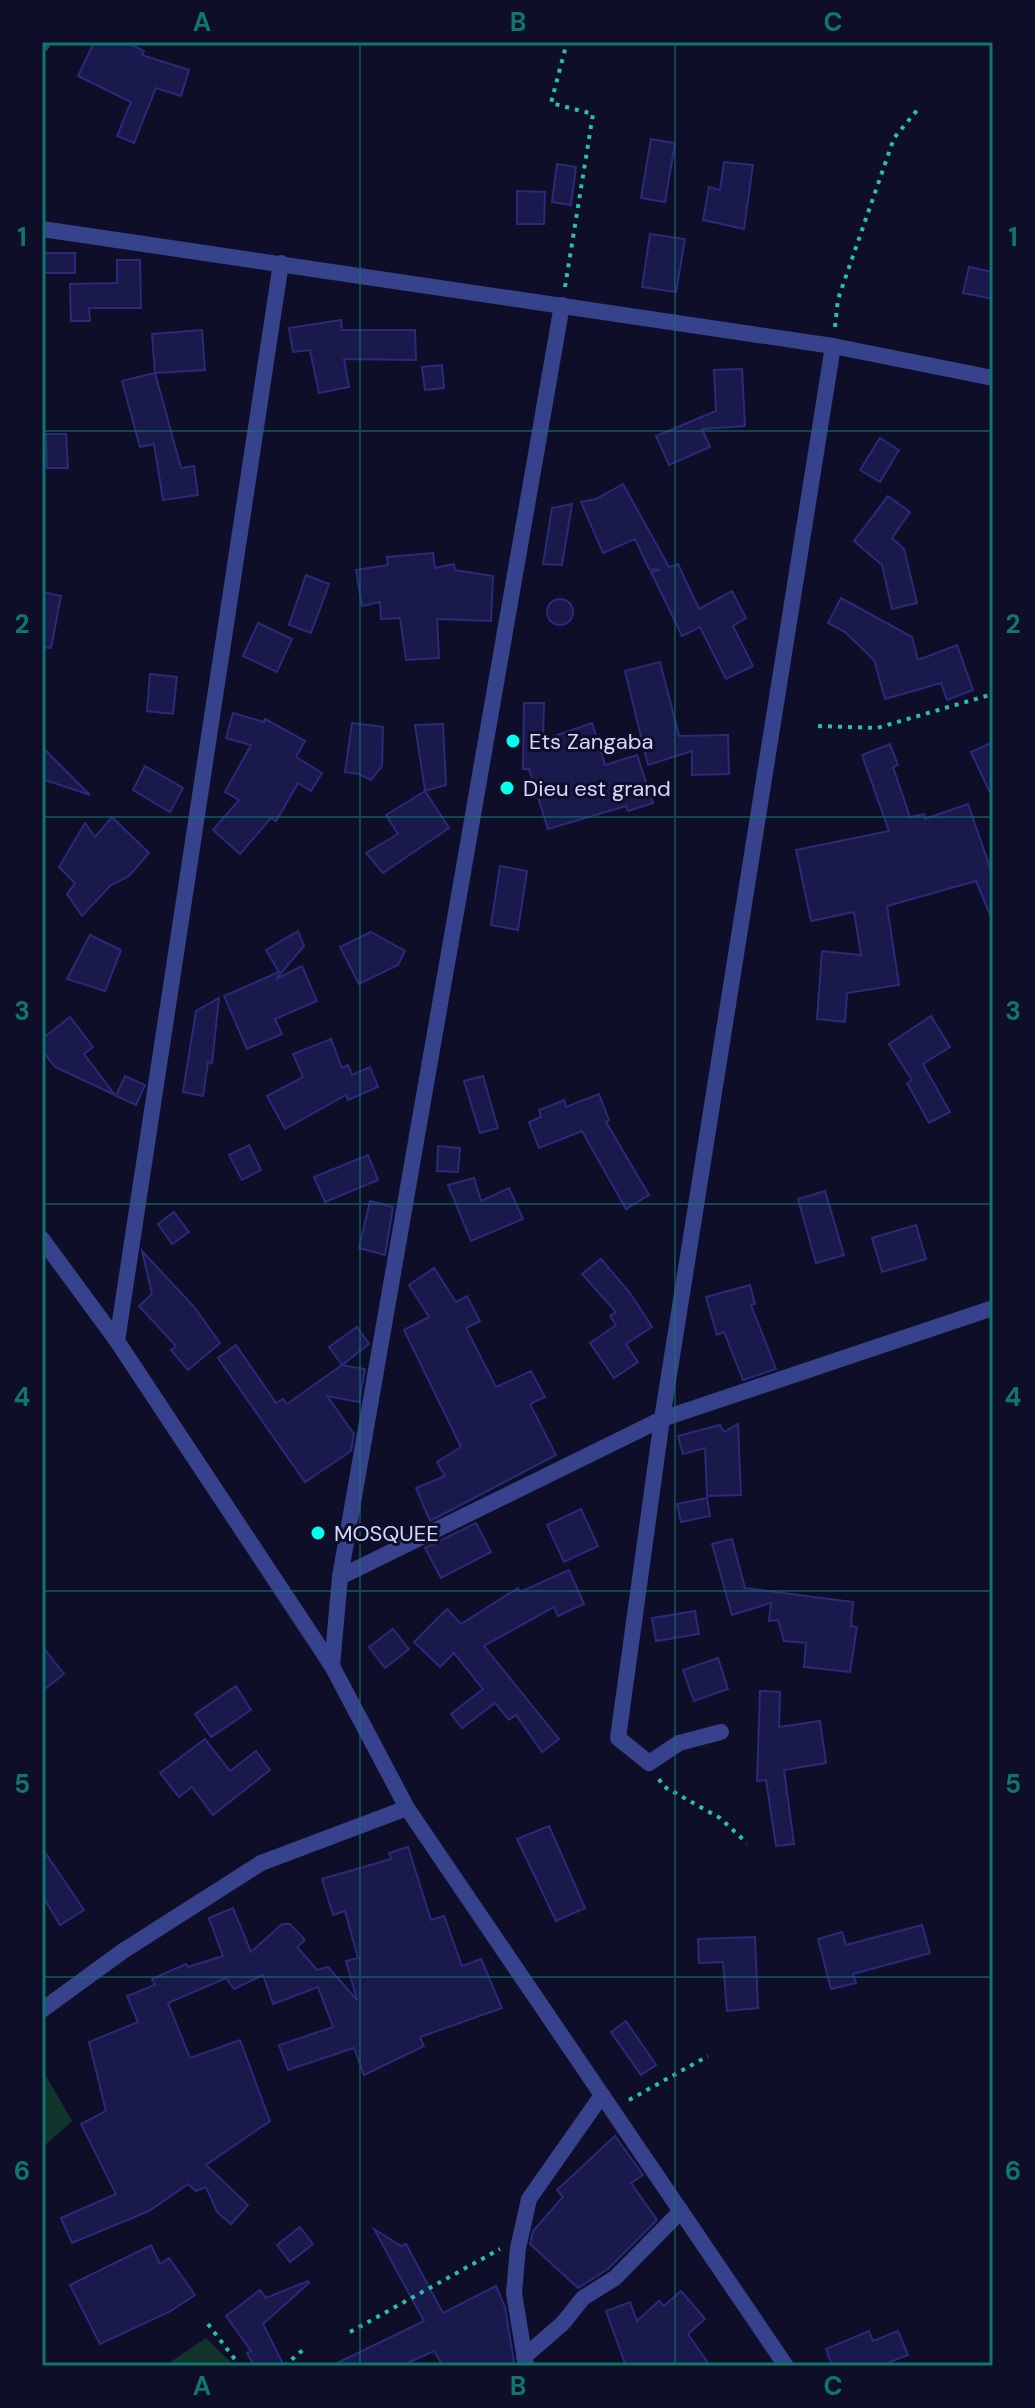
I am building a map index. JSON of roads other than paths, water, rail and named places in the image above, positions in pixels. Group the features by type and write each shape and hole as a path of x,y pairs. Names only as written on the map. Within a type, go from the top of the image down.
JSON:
{"street":[{"path":"42,229 833,346 993,378"},
{"path":"117,1341 281,263"},
{"path":"332,1666 340,1577 562,305"},
{"path":"721,1732 679,1743 649,1763 618,1738 662,1419 833,346"},
{"path":"42,1239 117,1341 332,1666 407,1808 786,2366"},
{"path":"340,1577 662,1419 993,1308"},
{"path":"42,2010 123,1951 261,1863 407,1808"},
{"path":"525,2362 514,2293 518,2248 529,2199 607,2102"},
{"path":"525,2362 583,2298 615,2278 681,2211"}],"place":[{"name":"Ets Zangaba","path":"513,741"},
{"name":"Dieu est grand","path":"507,788"},
{"name":"MOSQUEE","path":"318,1533"}]}
